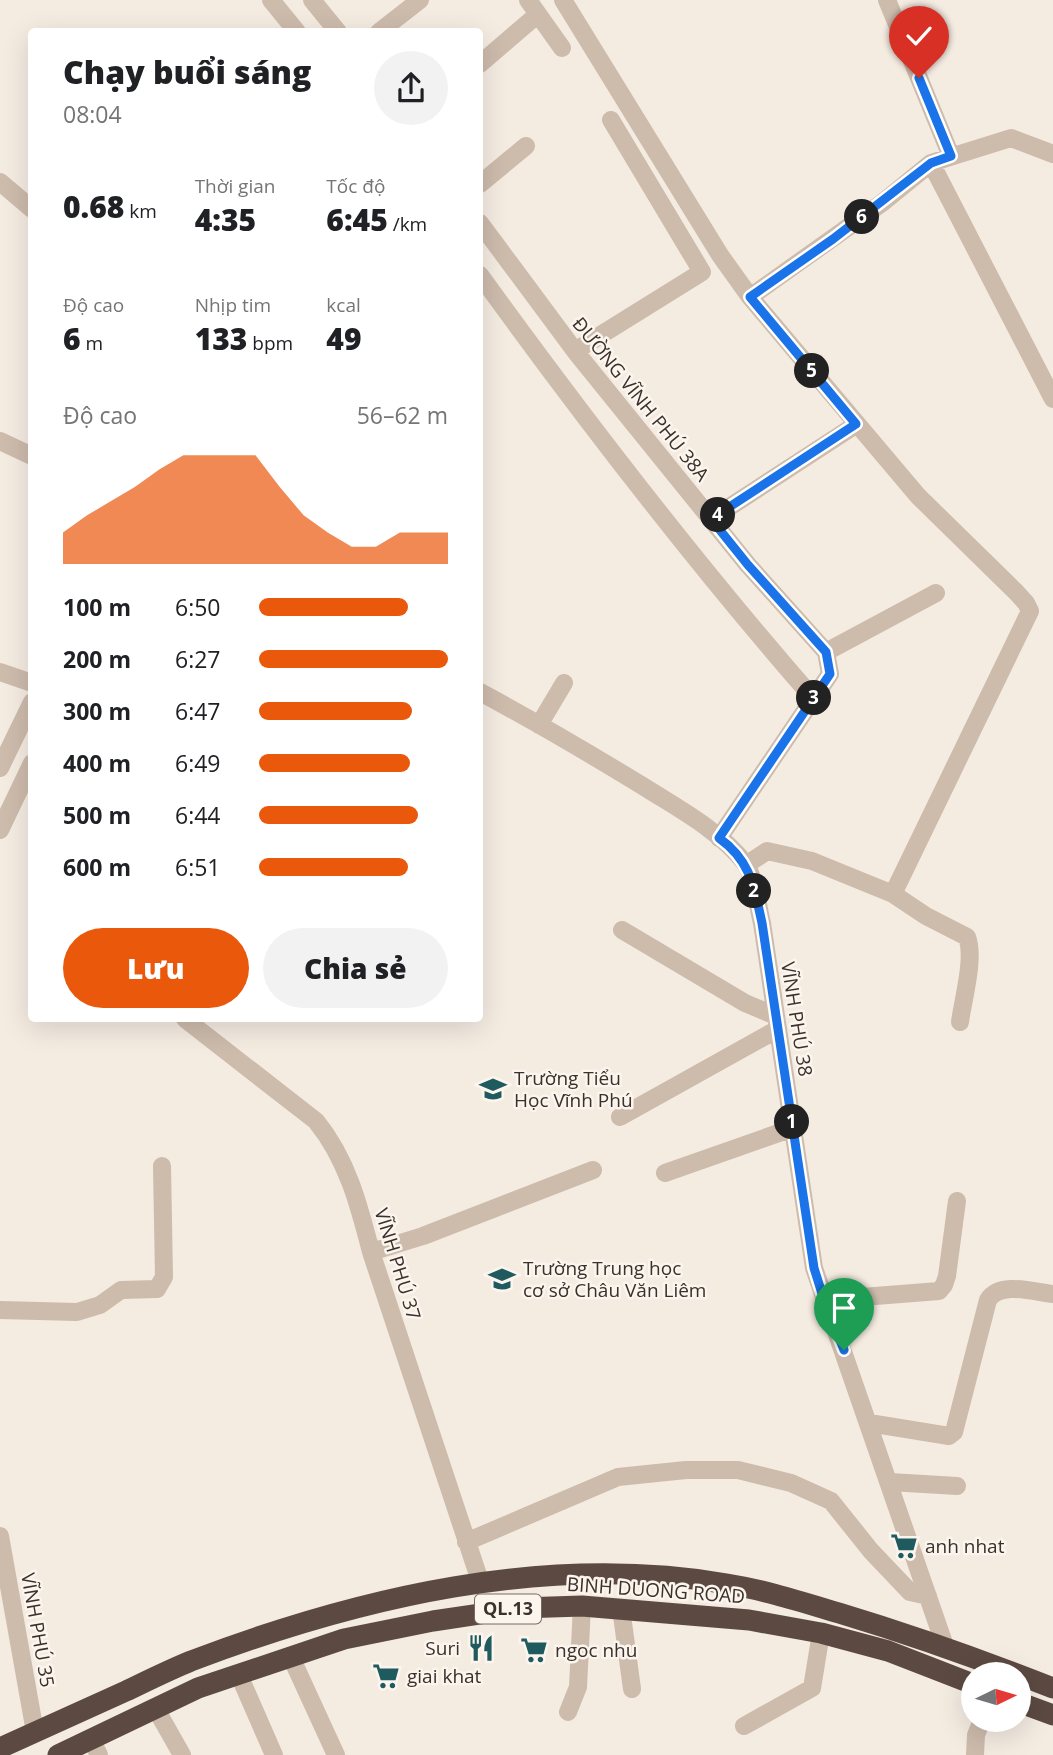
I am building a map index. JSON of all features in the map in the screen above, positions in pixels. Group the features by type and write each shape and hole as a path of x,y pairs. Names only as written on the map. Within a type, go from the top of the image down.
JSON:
{"highway":[{"name":"BINH DUONG ROAD","path":"0,1748 188,1662 270,1633 342,1611 481,1584 556,1574 650,1575 727,1584 794,1599 945,1646"},
{"path":"556,1574 572,1606"},
{"path":"481,1584 491,1612"},
{"name":"BINH DUONG ROAD","path":"58,1755 95,1747 156,1709 198,1688 344,1639 491,1612 572,1606 749,1620 821,1633 888,1651 961,1679"},
{"name":"QL.13","path":"945,1646 1053,1688"},
{"path":"1031,1707 1053,1715"}],"street":[{"path":"271,0 294,28"},
{"path":"312,0 335,28"},
{"path":"384,28 419,0"},
{"path":"887,0 951,156"},
{"path":"550,6 562,48"},
{"path":"483,62 550,6"},
{"path":"550,6 750,297 918,496 1027,603 1030,611 893,894"},
{"path":"575,351 702,272 611,120"},
{"path":"750,297 860,219 931,163 1011,138 1053,154"},
{"path":"483,182 526,146"},
{"path":"931,163 1053,399"},
{"path":"0,182 28,206"},
{"name":"ĐƯỜNG VĨNH PHÚ 38A","path":"483,226 575,351 748,565 826,652"},
{"path":"483,279 537,355 647,497 743,618 813,698"},
{"path":"711,519 856,424"},
{"path":"0,440 28,454"},
{"path":"719,838 830,674 826,652 936,593"},
{"path":"0,672 28,682"},
{"path":"538,725 564,683"},
{"name":"VĨNH PHÚ 38","path":"483,694 674,805 729,845 746,865 762,923 814,1268 945,1646"},
{"path":"0,768 28,710"},
{"path":"0,830 28,771"},
{"path":"746,865 767,851 812,861 893,894 926,916 967,937 970,958 960,1022"},
{"path":"620,1117 777,1023 622,930"},
{"name":"VĨNH PHÚ 37","path":"190,1022 317,1121 331,1139 358,1204 371,1252 481,1584"},
{"path":"665,1173 793,1128"},
{"path":"0,1310 76,1312 100,1306 121,1290 157,1289 164,1277 162,1166"},
{"path":"371,1252 423,1236 593,1170"},
{"path":"824,1300 939,1291 947,1276 957,1201"},
{"path":"869,1423 949,1436 954,1432 988,1300 992,1294 1004,1289 1053,1294"},
{"path":"466,1542 618,1477 686,1470 738,1470 791,1483 831,1501 871,1551 910,1592 928,1597"},
{"path":"890,1482 957,1486"},
{"name":"VĨNH PHÚ 35","path":"0,1536 35,1732"},
{"path":"568,1712 578,1687 572,1606"},
{"path":"621,1608 632,1689"},
{"path":"744,1726 812,1688 821,1633"},
{"path":"292,1657 336,1755"},
{"path":"239,1675 274,1755"},
{"path":"156,1709 182,1755"},
{"path":"975,1755 977,1732"}],"place":[{"name":"Trường Tiểu Học Vĩnh Phú","path":"493,1089"},
{"name":"Trường Trung học cơ sở Châu Văn Liêm","path":"502,1279"},
{"name":"anh nhat","path":"904,1546"},
{"name":"Suri","path":"481,1648"},
{"name":"ngoc nhu","path":"534,1650"},
{"name":"giai khat","path":"386,1676"}],"route":[{"path":"844,1350 814,1268 762,923 752,880 746,865 729,845 719,838 830,674 826,652 711,519 856,424 750,297 833,239 931,163 951,156 919,78"}]}
